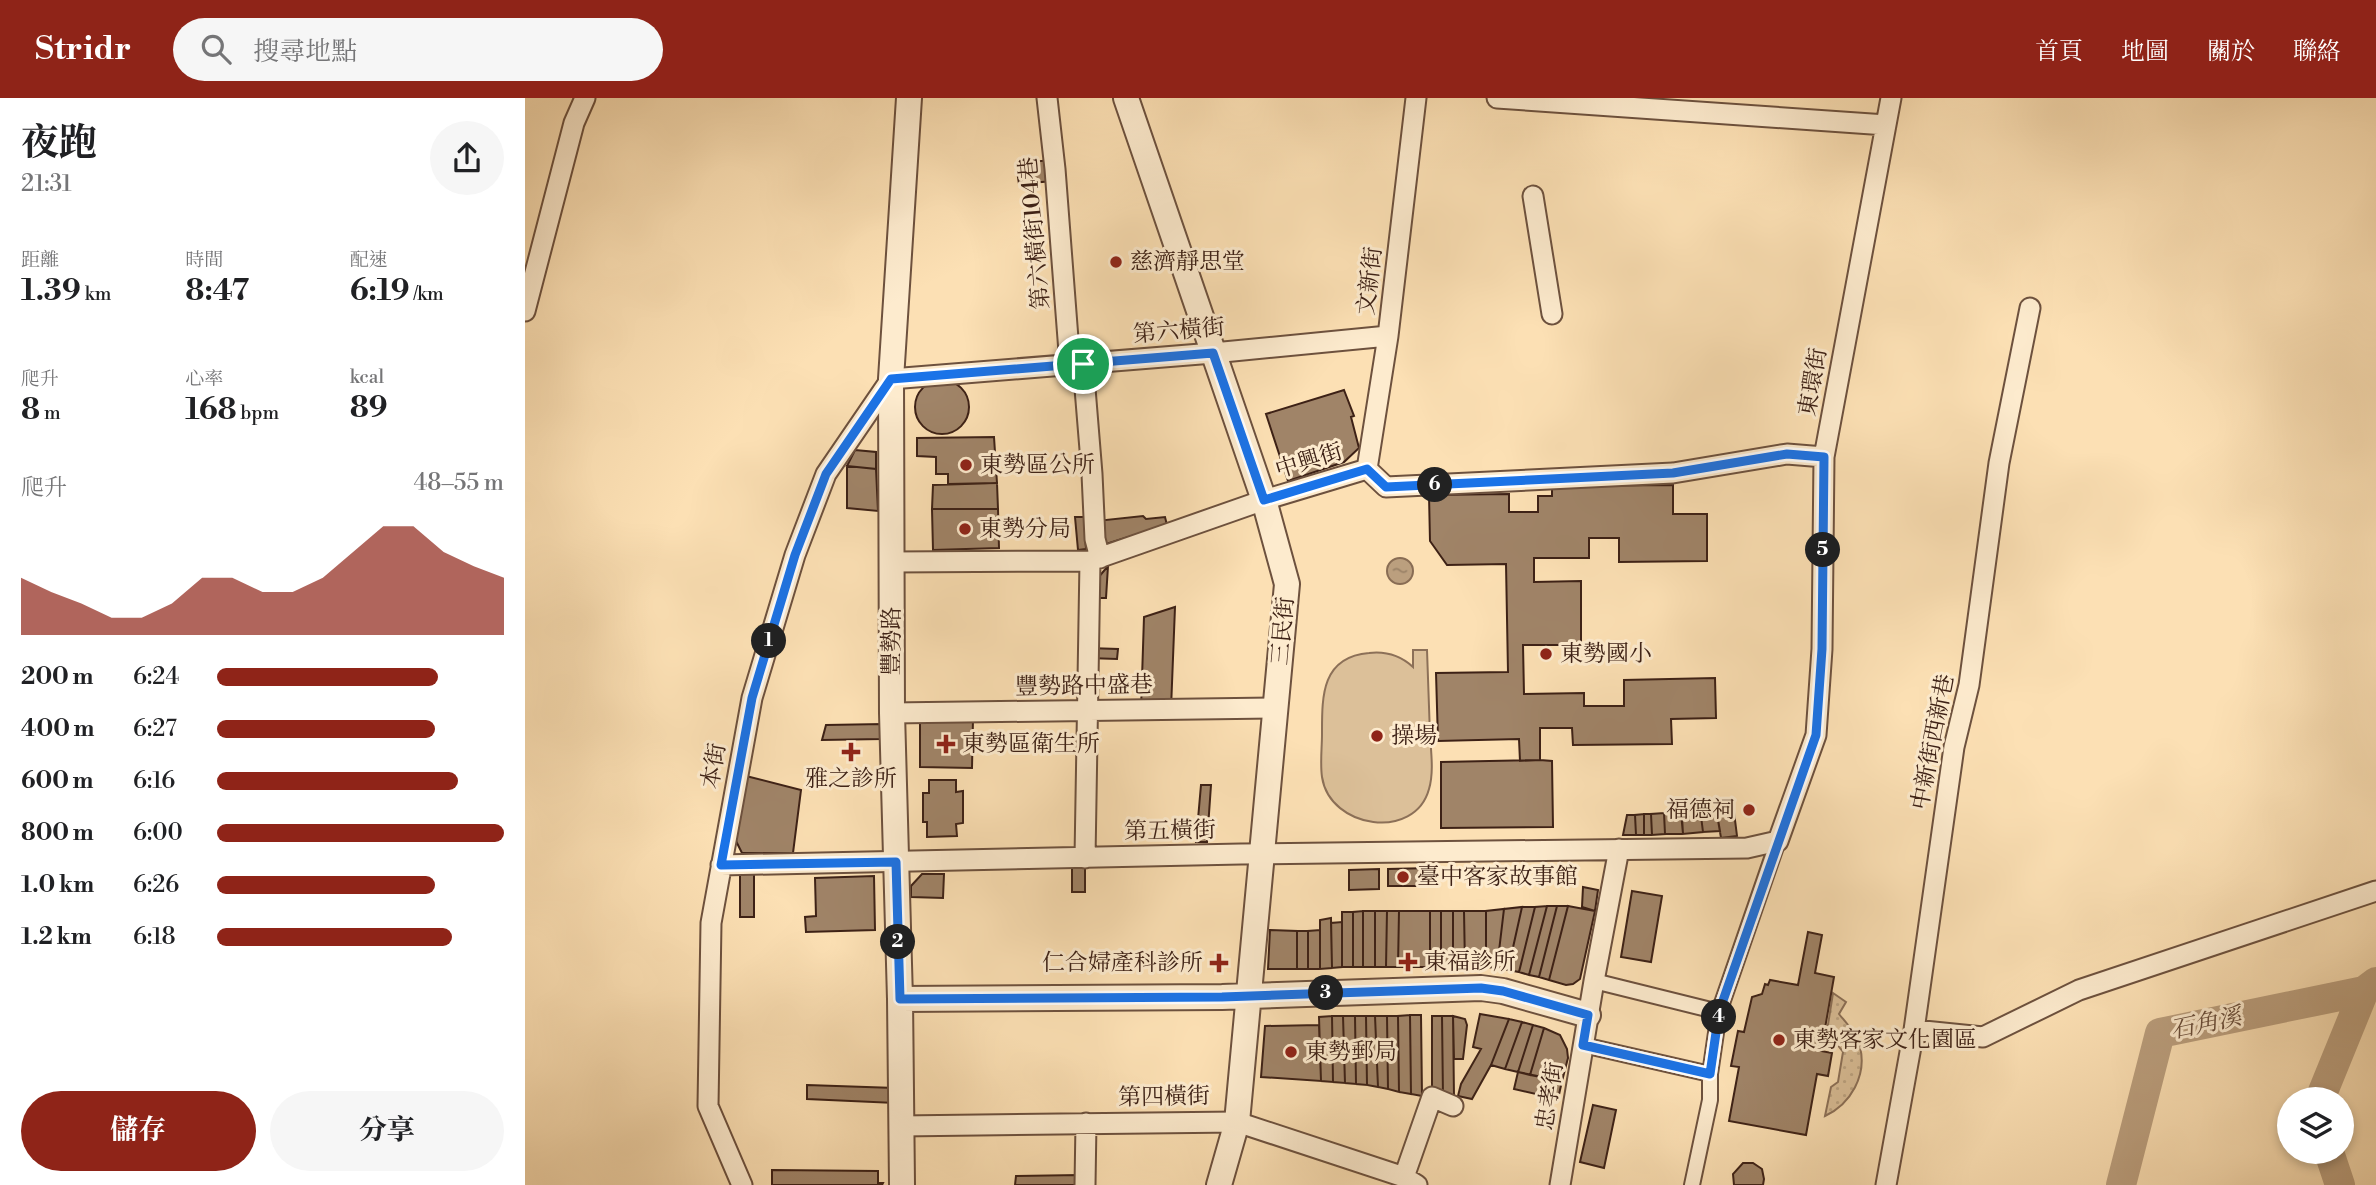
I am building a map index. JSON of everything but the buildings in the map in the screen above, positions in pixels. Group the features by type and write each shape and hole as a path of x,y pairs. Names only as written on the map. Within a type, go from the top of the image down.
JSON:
{"street":[{"path":"525,311 574,123 585,98"},
{"name":"豐勢路","path":"902,1185 892,713 891,379 909,98"},
{"name":"第六橫街104巷","path":"1047,98 1076,364 1092,474 1095,560 1087,710 1085,858"},
{"name":"三民街","path":"1126,98 1264,500 1287,584 1237,1122 1219,1185"},
{"name":"文新街","path":"1367,469 1388,336 1416,98"},
{"path":"1497,98 1886,125"},
{"name":"東環街","path":"1779,841 1816,735 1822,649 1824,457 1891,98"},
{"path":"1533,196 1552,314"},
{"name":"中新街西新巷","path":"1886,1185 1914,1030 1954,747 1969,685 1999,463 2030,308"},
{"name":"第六橫街","path":"891,379 1388,336"},
{"name":"本街","path":"743,1185 708,1106 711,923 721,865 752,698 795,555 826,474 891,379"},
{"name":"中興街","path":"892,562 1095,560 1264,500 1367,469 1386,487 1673,473 1787,454 1824,457"},
{"name":"豐勢路中盛巷","path":"892,713 1276,708"},
{"path":"900,999 1250,996 1481,988 1503,991 1588,1015 1619,849 1748,848 1779,841"},
{"path":"1692,1185 1710,1100 1710,1074 1719,1012 1779,841"},
{"name":"第五橫街","path":"721,865 1262,853 1619,849"},
{"path":"1914,1030 1983,1037 2080,990 2376,891"},
{"path":"1594,981 1719,1012"},
{"name":"忠孝街","path":"1560,1185 1588,1015"},
{"path":"1583,1045 1710,1074"},
{"path":"1411,1181 1432,1097 1453,1106"},
{"name":"第四橫街","path":"901,1126 1237,1122 1411,1181"},
{"path":"1085,1185 1086,1123"}],"shaded area":[{"path":"1413,650 1427,650 1432,762 1429,789 1421,806 1407,816 1391,822 1373,822 1340,808 1328,795 1322,777 1321,761 1324,693 1333,671 1341,662 1353,656 1369,653 1393,655 1413,667"},
{"path":"1833,993 1846,1002 1839,1014 1859,1042 1862,1058 1855,1088 1842,1104 1825,1116 1831,1087 1838,1082 1843,1052 1827,1031"}],"water":[{"path":"1400,558 1409,562 1413,571 1409,580 1400,584 1391,580 1387,571 1391,562"}],"waterway":[{"name":"石角溪","path":"2121,1185 2160,1033 2364,991 2376,982"},
{"path":"2325,1087 2364,991"},
{"path":"2333,1164 2340,1185"}],"place":[{"name":"慈濟靜思堂","path":"1116,262"},
{"name":"東勢區公所","path":"966,465"},
{"name":"東勢分局","path":"965,529"},
{"name":"東勢國小","path":"1546,654"},
{"name":"操場","path":"1377,736"},
{"name":"東勢區衛生所","path":"946,744"},
{"name":"雅之診所","path":"851,752"},
{"name":"福德祠","path":"1749,810"},
{"name":"臺中客家故事館","path":"1403,877"},
{"name":"東福診所","path":"1408,962"},
{"name":"仁合婦產科診所","path":"1219,963"},
{"name":"東勢客家文化園區","path":"1779,1040"},
{"name":"東勢郵局","path":"1291,1052"}],"route":[{"path":"1213,353 1264,500 1367,469 1386,487 1673,473 1787,454 1824,457 1822,649 1816,735 1719,1012 1710,1074 1583,1045 1588,1015 1503,991 1481,988 1222,997 900,999 896,862 721,865 752,698 795,555 826,474 891,379 1083,364 1213,353"}]}
